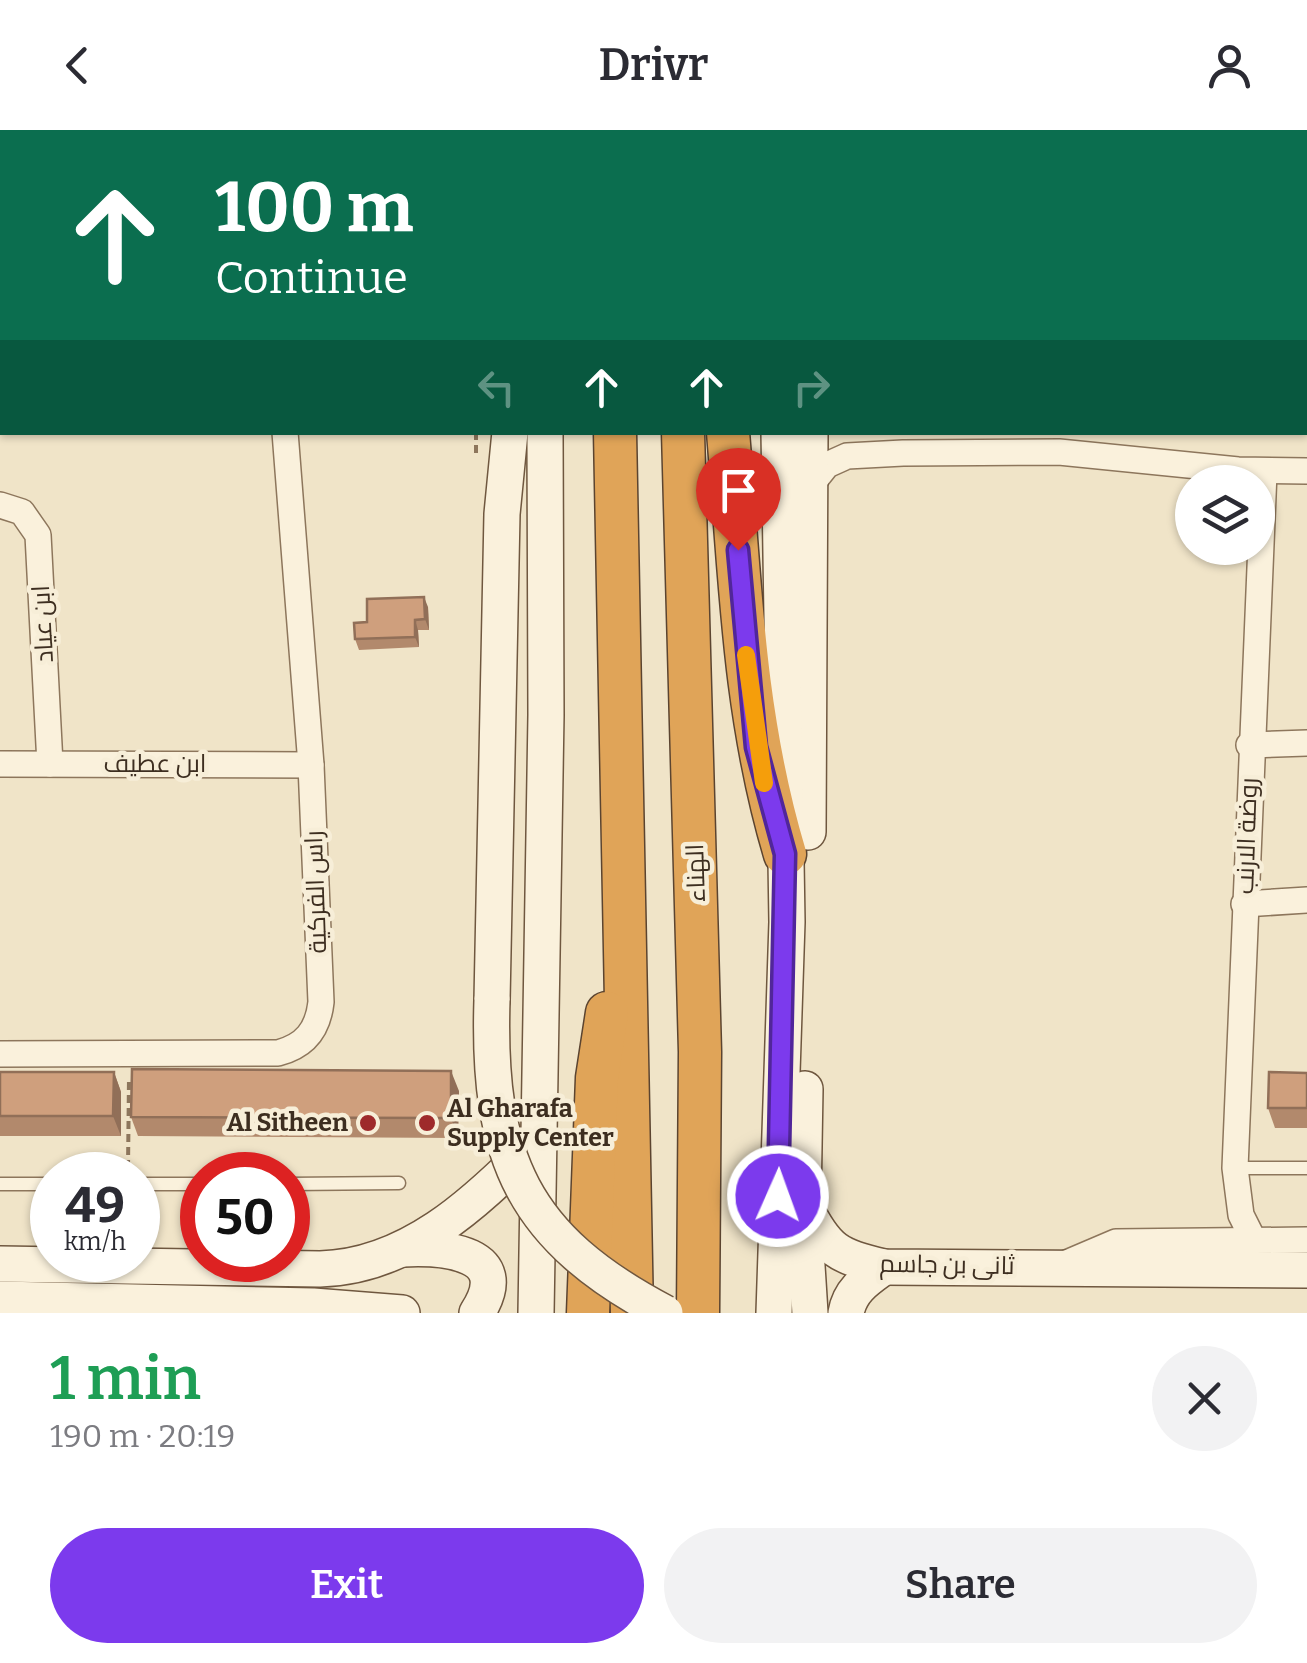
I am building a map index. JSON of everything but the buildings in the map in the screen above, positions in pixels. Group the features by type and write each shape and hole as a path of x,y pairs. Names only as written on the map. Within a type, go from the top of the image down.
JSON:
{"highway":[{"path":"615,435 632,1313"},
{"name":"الهناء","path":"683,435 700,1052 698,1313"},
{"path":"728,435 754,734 785,854"},
{"path":"588,1313 599,1054 612,998 626,977"}],"main road":[{"path":"510,435 502,514 491,1048 498,1116 509,1162 531,1204 590,1270 665,1313"},
{"path":"536,1313 546,715 544,435"},
{"path":"774,1313 785,854 779,435"},
{"path":"810,435 803,1203 810,1313"},
{"path":"0,1264 348,1269 403,1249 476,1199 538,1140"},
{"name":"ثانى بن جاسم","path":"803,1203 829,1247 844,1258 884,1267 1307,1270"},
{"path":"403,1249 449,1247 472,1255 484,1276 486,1298 477,1313"},
{"path":"846,1313 848,1300 884,1267"},
{"path":"0,1300 38,1307 348,1307 402,1313"}],"street":[{"name":"راس الفركية","path":"0,1054 278,1053 304,1042 314,1030 321,1002 311,765 285,435"},
{"path":"810,485 827,465 847,456 1058,442 1216,465"},
{"path":"1275,472 1307,471"},
{"name":"ابن عياد","path":"0,505 22,512 38,535 50,764"},
{"name":"روضة الارنب","path":"1254,1240 1246,1230 1237,1199 1235,1168 1259,565"},
{"path":"1249,746 1307,743"},
{"name":"ابن عطيف","path":"0,764 311,765"},
{"path":"1244,904 1307,900"},
{"path":"1216,1240 1237,1199"},
{"name":"ثانى بن جاسم","path":"1060,1266 1116,1242 1307,1240"}],"lane":[{"path":"1235,1168 1307,1168"},
{"path":"310,1184 399,1183"},
{"path":"0,1184 30,1184"}],"path":[{"path":"128,1152 130,1053"}],"slow traffic":[{"path":"746,655 750,708 764,783"}],"place":[{"name":"Al Sitheen","path":"368,1123"},
{"name":"Al Gharafa Supply Center","path":"427,1123"}],"route":[{"path":"738,550 756,747 785,854 778,1196"}]}
